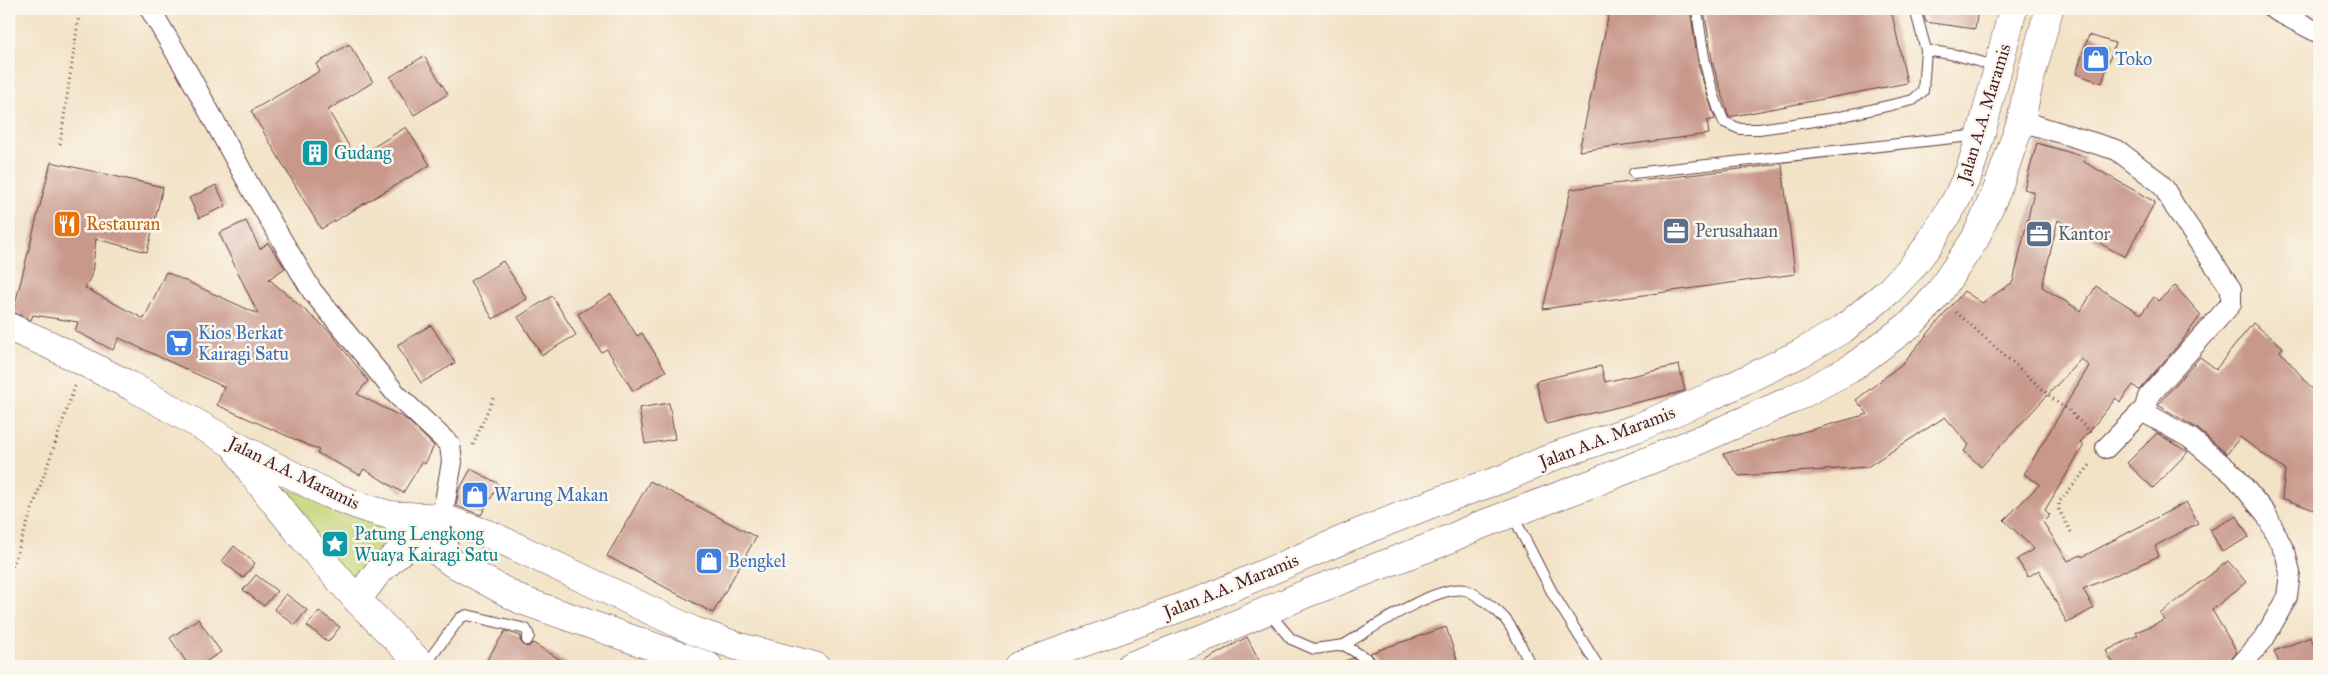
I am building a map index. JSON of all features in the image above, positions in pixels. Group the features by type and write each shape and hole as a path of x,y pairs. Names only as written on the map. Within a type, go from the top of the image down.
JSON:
{"highway":[{"name":"Jalan A.A. Maramis","path":"1018,666 1207,598 1440,500 1502,479 1555,456 1637,428 1712,396 1801,353 1843,329 1890,290 1927,248 1955,202 1970,170 1981,134 2013,9"},
{"path":"1130,666 1216,633 1305,594 1438,544 1511,513 1596,482 1687,445 1819,386 1850,369 1912,323 1938,294 1975,239 1997,190 2021,121 2049,9"},
{"name":"Jalan A.A. Maramis","path":"9,327 50,345 131,386 233,444 328,494 390,515 442,518 493,536 694,631 740,648 815,666"},
{"path":"233,444 254,476 357,600 424,666"},
{"path":"390,515 451,562 521,600 708,666"},
{"path":"357,600 377,574 418,535"},
{"path":"1207,598 1216,633"}],"street":[{"path":"150,9 202,97 251,188 312,291 397,395 450,445 452,462 442,518 451,562"},
{"path":"2273,9 2319,33"},
{"path":"2021,121 2117,150 2159,182 2231,289 2231,304 2148,397 2145,408 2106,448"},
{"path":"2145,408 2149,415 2190,438 2234,475 2266,514 2286,555 2290,573 2287,597 2264,639 2240,666"}],"lane":[{"path":"1697,9 1705,68 1712,94 1724,122 1740,129 1759,129 1835,118 1913,100 1923,92 1926,50 1915,9"},
{"path":"1926,50 1956,55 1999,67"},
{"path":"1634,173 1981,134"},
{"path":"1511,513 1553,594 1598,666"},
{"path":"1267,611 1291,639 1314,649 1344,645 1408,606 1455,589 1467,590 1505,619 1531,666"},
{"path":"424,666 460,618 467,615 526,629 529,636 527,640"},
{"path":"1344,645 1367,659 1373,666"}],"path":[{"path":"60,144 80,9"},
{"path":"1938,294 1973,328 2059,404 2069,410 2106,448 2059,502 2059,510 2071,532"},
{"path":"9,576 84,362"}],"green space":[{"path":"286,489 388,521 411,537 358,594 293,517"}],"building":[{"path":"1610,9 1690,9 1699,68 1715,119 1707,121 1709,134 1579,151"},
{"path":"1704,9 1891,9 1907,83 1729,117 1713,65"},
{"path":"1922,9 1978,9 1975,29 1926,22"},
{"name":"Toko","path":"2089,35 2115,43 2102,83 2076,74"},
{"name":"Gudang","path":"349,44 373,82 328,110 356,158 406,127 430,165 321,229 251,111 320,71 316,64"},
{"path":"424,56 448,94 414,115 390,77"},
{"path":"2037,143 2085,157 2084,162 2155,202 2125,257 2058,220 2042,287 2081,311 2096,286 2141,314 2154,297 2158,301 2175,286 2201,315 2181,342 2139,390 2133,385 2120,402 2116,398 2080,443 2084,445 2045,510 2050,515 2043,522 2068,561 2081,555 2082,557 2186,502 2198,523 2155,546 2159,556 2083,589 2094,608 2067,623 2039,570 2028,577 2017,559 2034,549 2004,520 2040,484 2024,474 2089,366 2081,359 1981,467 1964,451 1969,445 1945,417 1867,467 1739,476 1723,454 1868,414 1856,400 1903,363 1964,291 1982,303 2013,282 2034,192 2024,189"},
{"path":"51,162 163,187 147,252 96,239 92,274 85,288 144,319 166,272 258,314 219,233 246,221 260,249 268,243 285,268 269,279 329,331 368,381 357,394 406,419 434,446 425,464 422,462 403,493 364,469 360,475 317,453 319,450 217,405 224,387 119,338 113,350 75,331 78,322 33,315 31,320 13,312"},
{"name":"Perusahaan","path":"1782,164 1795,274 1543,309 1571,189"},
{"path":"216,185 226,206 199,218 189,198"},
{"path":"503,261 527,299 493,319 470,281"},
{"path":"611,294 637,336 642,333 666,371 633,391 607,349 601,352 578,314"},
{"path":"552,296 576,335 542,355 518,317"},
{"path":"2253,323 2283,347 2280,351 2319,397 2319,512 2282,498 2285,470 2240,437 2227,454 2198,429 2158,405 2200,357 2216,369"},
{"path":"431,325 455,363 421,383 397,345"},
{"path":"1679,365 1685,391 1546,424 1536,381 1601,366 1605,382"},
{"path":"669,403 675,439 645,444 639,408"},
{"path":"2157,433 2188,452 2153,488 2127,463"},
{"name":"Warung Makan","path":"471,469 499,484 481,515 456,506 459,490"},
{"path":"650,481 756,537 713,613 607,556"},
{"path":"2237,516 2249,537 2222,552 2210,530"},
{"path":"234,546 255,563 243,578 222,561"},
{"path":"2228,561 2246,582 2212,610 2237,652 2228,666 2115,666 2106,651 2138,635 2136,632 2165,620 2160,614"},
{"path":"256,575 277,591 264,606 243,590"},
{"path":"286,594 307,610 295,625 274,609"},
{"path":"319,611 340,627 328,642 307,626"},
{"path":"198,619 221,652 199,666 189,666 170,638"},
{"path":"1446,627 1459,666 1380,666 1370,653"},
{"path":"505,631 521,636 520,641 524,646 528,647 533,643 571,666 483,666"},
{"path":"1247,637 1262,666 1195,666"},
{"path":"2311,637 2319,660 2319,666 2280,666 2274,651"},
{"path":"1353,658 1364,666 1340,666 1339,663"}],"place":[{"name":"Toko","path":"2096,59"},
{"name":"Gudang","path":"315,153"},
{"name":"Restauran","path":"67,224"},
{"name":"Perusahaan","path":"1676,231"},
{"name":"Kantor","path":"2039,234"},
{"name":"Kios Berkat Kairagi Satu","path":"179,343"},
{"name":"Warung Makan","path":"475,495"},
{"name":"Patung Lengkong Wuaya Kairagi Satu","path":"335,544"},
{"name":"Bengkel","path":"709,561"}]}
